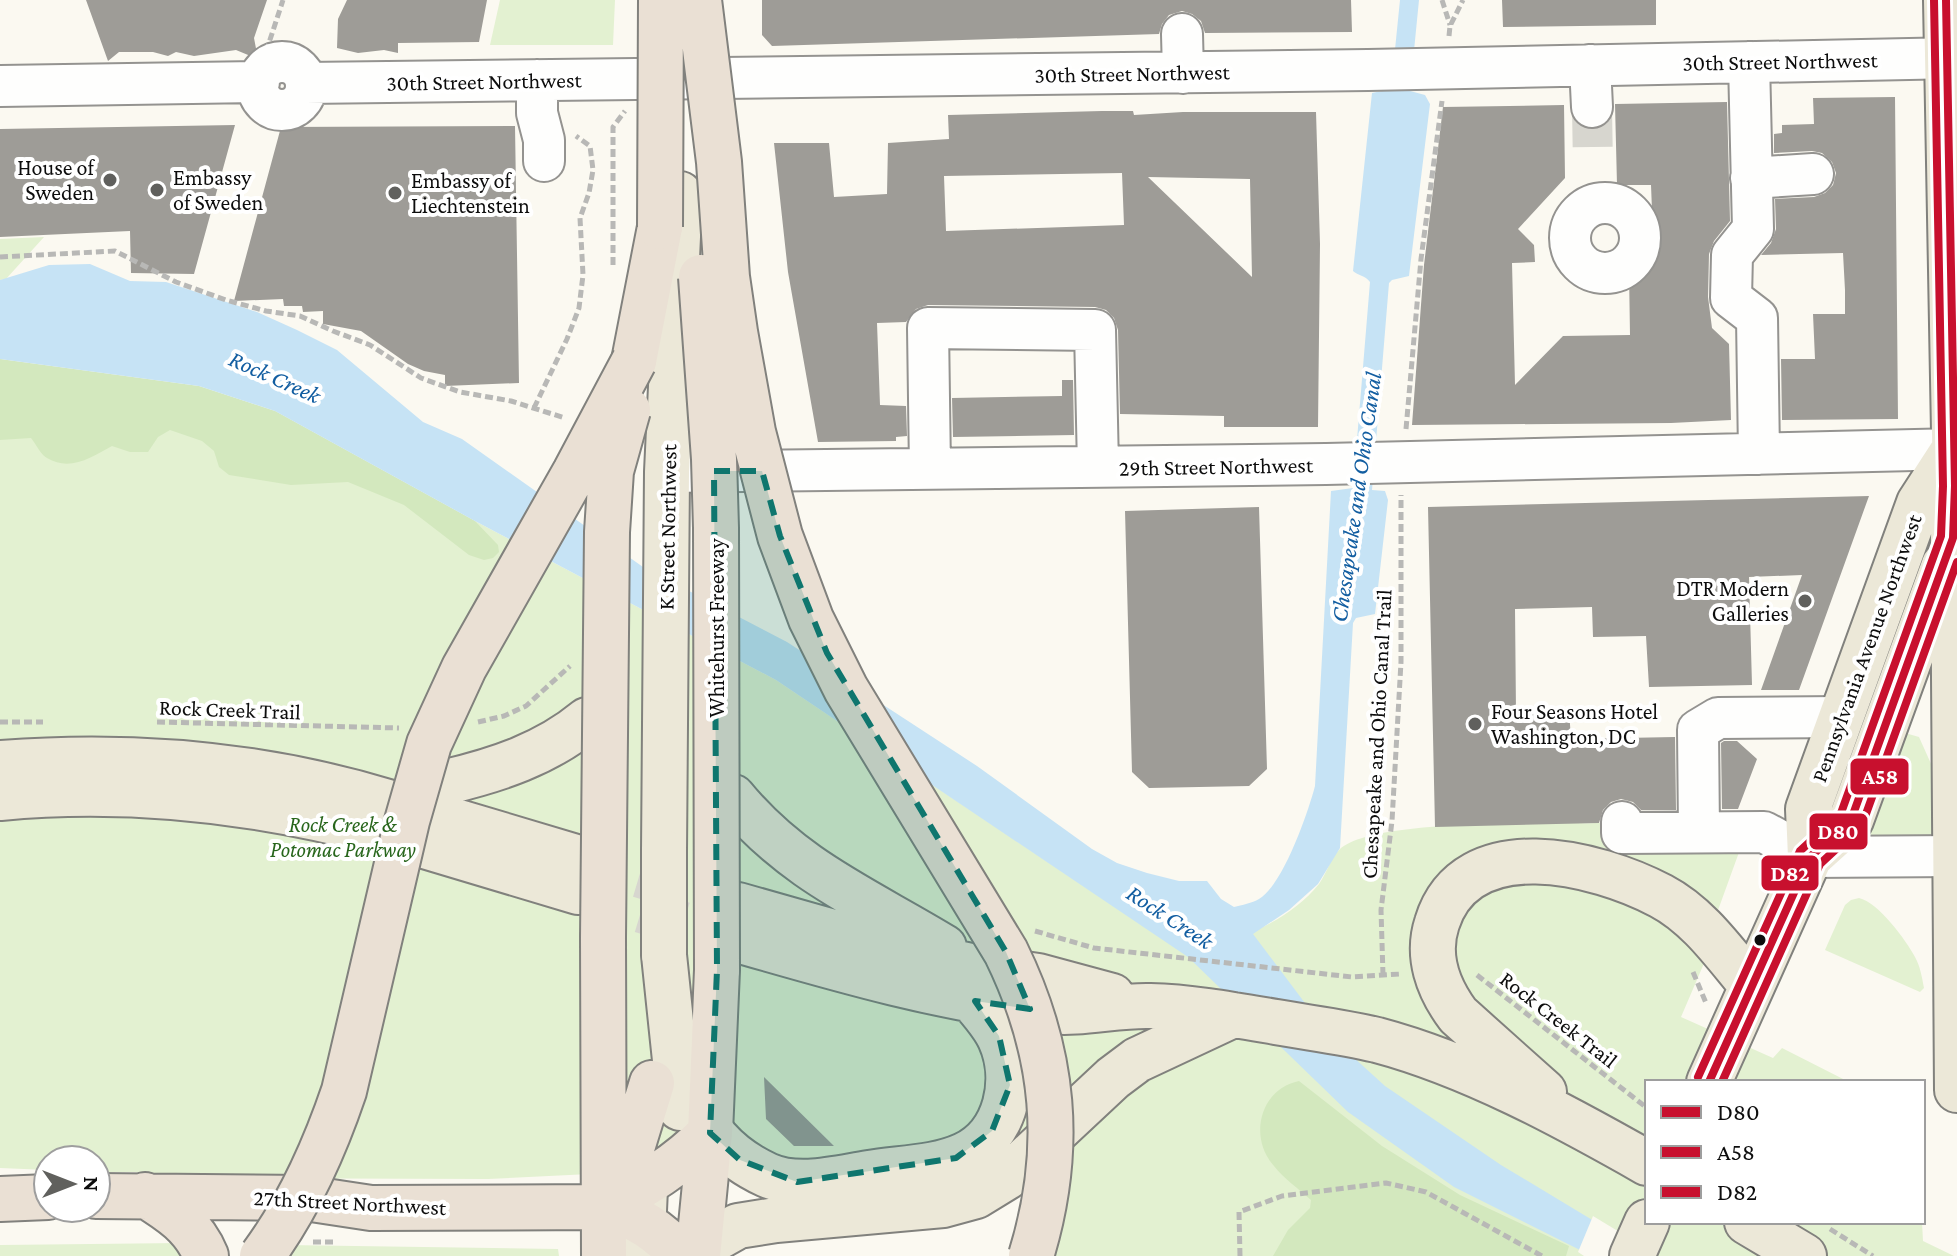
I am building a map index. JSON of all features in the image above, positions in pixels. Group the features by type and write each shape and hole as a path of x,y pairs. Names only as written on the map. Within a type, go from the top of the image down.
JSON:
{"highway":[{"path":"633,1217 603,938 607,532 611,471 632,400 634,361 660,227 661,0"},
{"path":"699,0 719,162 727,277 735,332 753,432 780,536 827,653 873,735 1006,952 1019,978 1041,1043 1048,1075 1052,1141 1047,1199 1031,1256"},
{"name":"Whitehurst Freeway","path":"698,1256 697,1146 730,938 714,459 700,258 699,0"},
{"path":"262,1256 303,1190 332,1128 344,1091 407,821 435,730 464,668 634,361"},
{"path":"633,1217 629,1158 665,1081"},
{"path":"604,1256 633,1217 697,1146"},
{"path":"145,1195 195,1233 206,1256"},
{"name":"27th Street Northwest","path":"112,1196 305,1198 371,1208 633,1217"},
{"path":"0,1199 32,1198"},
{"path":"239,1256 248,1240 271,1225 371,1208"},
{"path":"633,1217 666,1238 682,1256"}],"main road":[{"name":"K Street Northwest","path":"665,1081 667,472 680,181 681,0"},
{"path":"1946,0 1952,58 1956,449 1953,538 1957,1090"},
{"name":"Pennsylvania Avenue Northwest","path":"1810,857 1808,809 1919,503 1956,449"},
{"name":"Pennsylvania Avenue Northwest","path":"1710,1080 1810,857 1851,820 1953,538"},
{"path":"1842,717 1930,720 1956,732"},
{"path":"0,798 118,794 215,802 311,816 410,810 567,736 587,720"},
{"path":"0,763 76,760 175,763 227,767 340,788 410,810 577,874"},
{"path":"665,1081 697,1146 740,1160 770,1177 797,1182 940,1162 968,1153 992,1131 1006,1102 1010,1085 1009,1069 999,1036 974,984 905,924 853,896 790,855 753,821 733,797"},
{"path":"1586,1128 1470,1027 1448,1001 1435,971 1433,938 1442,909 1464,881 1492,867 1543,861 1586,869 1636,884 1679,906 1697,922 1752,986"},
{"path":"730,938 900,951 974,984 1038,976 1149,1006 1233,1015 1346,1034 1407,1049 1498,1086 1586,1128 1645,1162"},
{"path":"698,1256 724,1233 746,1224 943,1205 976,1196 1007,1177 1113,1078 1137,1060 1233,1015"},
{"path":"1632,1256 1646,1224"},
{"path":"1750,1224 1804,1256"}],"street":[{"path":"1182,34 1183,73"},
{"name":"30th Street Northwest","path":"261,77 259,95 263,102 285,111 303,98 306,83 1183,73 1952,58"},
{"path":"1749,62 1753,229 1732,255 1731,298 1757,318 1759,454"},
{"path":"1590,65 1592,107"},
{"path":"0,86 261,77"},
{"path":"532,80 544,140 533,161"},
{"path":"1751,178 1813,174"},
{"path":"930,469 928,328 1095,330 1098,467"},
{"name":"29th Street Northwest","path":"667,472 1403,464 1956,449"},
{"path":"1699,831 1698,730 1718,718 1842,717"},
{"path":"1622,822 1622,833 1764,832 1810,857 1956,856"}],"path":[{"path":"261,77 283,0"},
{"path":"1442,0 1450,26"},
{"name":"Chesapeake and Ohio Canal Trail","path":"1153,954 1352,977 1383,975 1381,910 1392,821 1401,662 1403,464 1441,67 1450,26 1463,0"},
{"path":"534,408 567,339 580,297 583,275 580,218 593,170 590,146 572,134"},
{"path":"0,257 115,251 176,282 253,307 300,316 370,345 421,378 460,392 511,401 571,420"},
{"path":"472,723 504,716 526,706 579,658"},
{"path":"0,722 47,722"},
{"name":"Rock Creek Trail","path":"141,722 372,729 411,727"},
{"name":"Rock Creek Trail","path":"1474,973 1645,1106"},
{"path":"1240,1256 1239,1212 1282,1196 1386,1183 1426,1192 1542,1256"},
{"path":"1822,1224 1873,1256"}],"highlighted area":[{"path":"714,471 762,471 780,536 827,653 1006,952 1030,1009 975,1001 999,1036 1010,1085 992,1131 956,1158 797,1182 740,1160 710,1133 717,970"}],"green space":[{"path":"500,0 615,0 613,45 490,45"},
{"path":"44,237 6,279 0,280 0,239"},
{"name":"Rock Creek & Potomac Parkway","path":"0,359 275,411 776,680 1188,956 1241,937 1292,910 1319,884 1334,855 1361,838 1427,827 1605,823 1605,846 1742,844 1713,924 1708,954 1681,1017 1773,1058 1782,1048 1845,1080 1645,1080 1645,1224 1922,1224 1923,1241 1954,1256 1050,1256 1064,1192 775,1165 488,1179 170,1178 112,1172 112,1144 32,1144 32,1169 0,1168"},
{"path":"0,359 199,386 275,411 475,521 498,545 499,552 493,558 484,560 469,555 404,505 348,482 291,485 229,475 219,467 214,451 202,441 170,430 158,437 148,452 130,452 112,446 81,461 56,462 45,457 31,438 0,440"},
{"path":"1905,733 1919,737 1932,766 1932,834 1924,839 1868,841 1861,830"},
{"path":"1859,898 1883,914 1911,950 1922,976 1924,988 1920,992 1825,950 1845,905"},
{"path":"1299,1081 1382,1146 1460,1195 1569,1246 1566,1256 1273,1256 1288,1230 1310,1208 1311,1200 1274,1166 1261,1142 1260,1128 1267,1104 1275,1094"},
{"path":"181,1243 185,1256 0,1256 0,1245"},
{"path":"286,1245 558,1249 559,1256 280,1256"}],"water":[{"path":"1400,0 1419,0 1410,91 1425,95 1430,104 1409,276 1389,283 1372,490 1385,491 1388,500 1375,614 1356,618 1353,623 1340,848 1318,884 1289,910 1253,934 1329,1035 1385,1086 1501,1165 1652,1256 1592,1256 1454,1187 1348,1112 1188,957 776,680 275,411 199,386 0,359 0,280 49,265 90,264 130,281 166,282 257,312 337,350 423,422 462,439 643,567 787,642 977,766 1092,849 1117,863 1147,873 1179,881 1207,881 1221,899 1234,907 1244,905 1259,899 1277,879 1301,830 1315,786 1331,491 1353,488 1370,282 1353,271 1372,93 1391,89"}],"pier":[{"path":"1593,1216 1656,1256 1584,1256 1578,1252"}],"building":[{"path":"86,0 267,0 254,38 258,59 236,50 194,56 176,52 168,56 153,52 119,52 108,61"},
{"path":"347,0 487,0 479,42 398,43 398,53 384,50 358,53 337,48 338,19"},
{"path":"762,0 1351,0 1352,32 1205,33 1201,21 1182,11 1169,15 1159,34 772,46 762,35"},
{"path":"1502,0 1656,0 1656,25 1503,27"},
{"path":"1895,97 1898,419 1782,420 1781,359 1815,359 1813,314 1845,314 1845,290 1843,253 1761,255 1771,243 1776,229 1775,199 1814,197 1825,193 1833,185 1836,173 1832,162 1822,153 1774,153 1774,134 1782,133 1782,125 1814,124 1813,98"},
{"path":"1727,102 1730,221 1714,241 1709,254 1708,297 1712,328 1729,344 1731,420 1412,425 1424,265 1443,107 1564,105 1565,178 1518,229 1534,245 1535,262 1512,263 1515,385 1563,336 1630,335 1629,271 1647,256 1646,242 1653,235 1651,185 1617,185 1615,104"},
{"path":"1102,111 1133,111 1134,115 1316,112 1320,244 1318,427 1224,427 1224,416 1120,414 1118,330 1114,318 1106,310 1095,307 928,305 916,309 906,322 877,323 880,405 906,406 907,436 896,437 896,441 818,442 788,272 774,143 829,143 834,197 887,194 888,143 949,139 948,115","holes":["1122,173 1124,225 946,231 944,176","1148,177 1250,179 1252,277"]},
{"name":"House of Sweden","path":"235,125 194,274 131,273 130,231 0,237 0,129"},
{"path":"515,126 519,383 445,386 445,375 408,364 361,331 323,324 323,311 303,312 302,306 284,306 283,299 234,301 281,127"},
{"path":"1062,380 1073,380 1074,435 953,437 952,398 1062,396"},
{"path":"1869,496 1799,690 1761,690 1802,575 1749,577 1752,685 1649,687 1646,636 1593,637 1592,607 1515,609 1516,713 1569,710 1571,739 1675,737 1676,810 1641,810 1633,802 1621,799 1611,802 1603,810 1599,823 1435,827 1428,507"},
{"path":"1259,507 1267,769 1249,786 1149,788 1132,772 1125,511"},
{"path":"1737,741 1757,759 1738,809 1722,809 1721,743"},
{"path":"764,1077 834,1146 794,1146 766,1119"}],"tunnel":[{"path":"1592,107 1593,167"},
{"path":"576,857 738,905"},
{"path":"578,892 734,939"}],"transit line":[{"name":"D82","path":"1698,1077 1800,851 1841,813 1941,536 1943,486 1934,0"},
{"name":"D80","path":"1710,1080 1810,857 1851,820 1953,538 1955,486 1946,0"},
{"name":"A58","path":"1723,1080 1820,864 1862,825 1957,562"}],"place":[{"name":"House of Sweden","path":"110,180"},
{"name":"Embassy of Sweden","path":"157,190"},
{"name":"Embassy of Liechtenstein","path":"395,193"},
{"name":"DTR Modern Galleries","path":"1805,601"},
{"name":"Four Seasons Hotel Washington, DC","path":"1475,724"}],"water label":[{"name":"Rock Creek","path":"275,377"},
{"name":"Chesapeake and Ohio Canal","path":"1356,497"},
{"name":"Rock Creek","path":"1170,917"}]}
